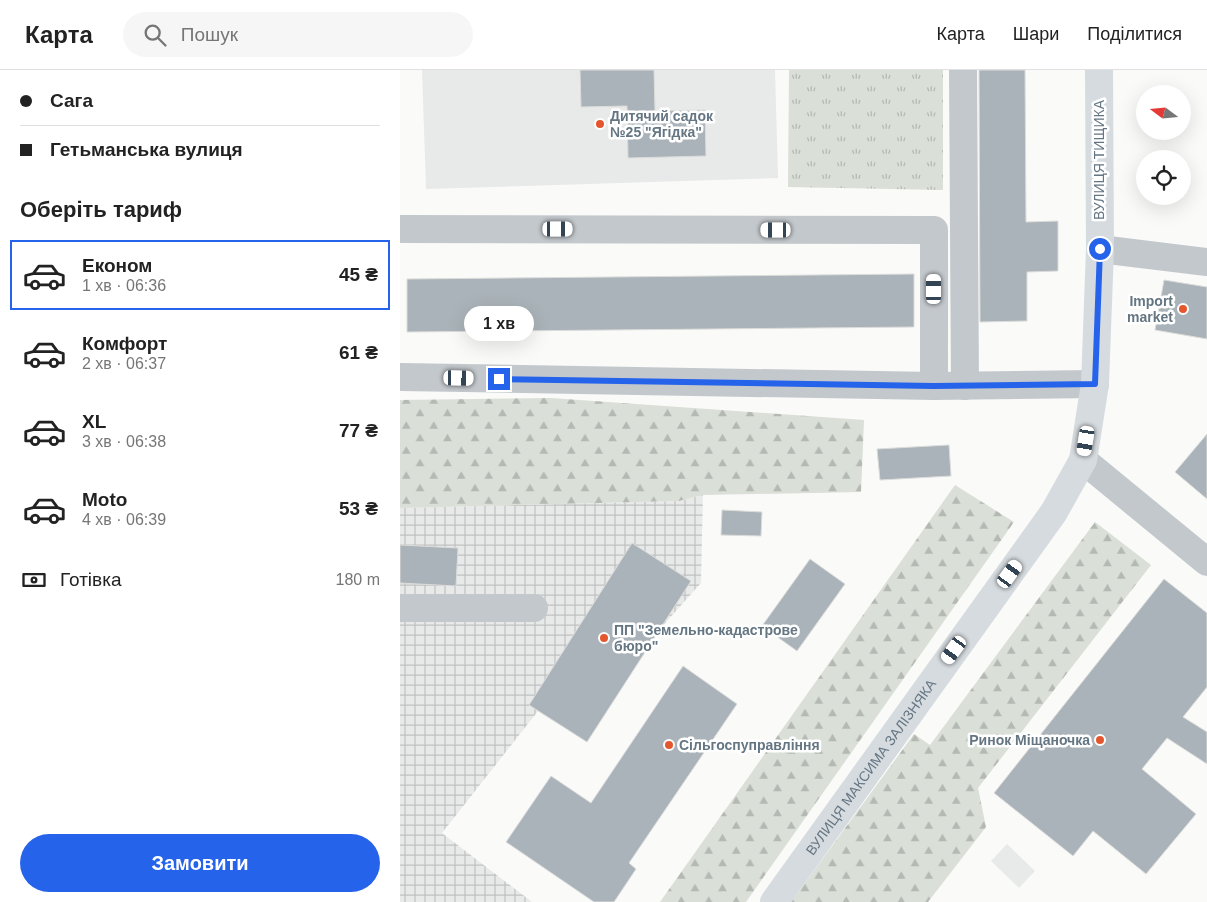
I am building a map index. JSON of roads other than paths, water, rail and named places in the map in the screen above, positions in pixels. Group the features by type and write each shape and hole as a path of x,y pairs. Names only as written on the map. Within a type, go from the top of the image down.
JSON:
{"main road":[{"name":"ВУЛИЦЯ ТИЩИКА","path":"1099,70 1100,249"},
{"name":"ВУЛИЦЯ МАКСИМА ЗАЛІЗНЯКА","path":"774,902 1054,512 1083,460 1095,384 1100,249"}],"street":[{"path":"963,70 965,386"},
{"path":"400,229 934,230 934,386"},
{"path":"1100,249 1207,262"},
{"path":"400,377 934,386 1095,384"},
{"path":"1083,460 1207,562"},
{"path":"400,608 534,608"}],"place":[{"name":"Дитячий садок №25 \"Ягідка\"","path":"600,124"},
{"name":"Import market","path":"1183,309"},
{"name":"ПП \"Земельно-кадастрове бюро\"","path":"604,638"},
{"name":"Ринок Міщаночка","path":"1100,740"},
{"name":"Сільгоспуправління","path":"669,745"}]}
